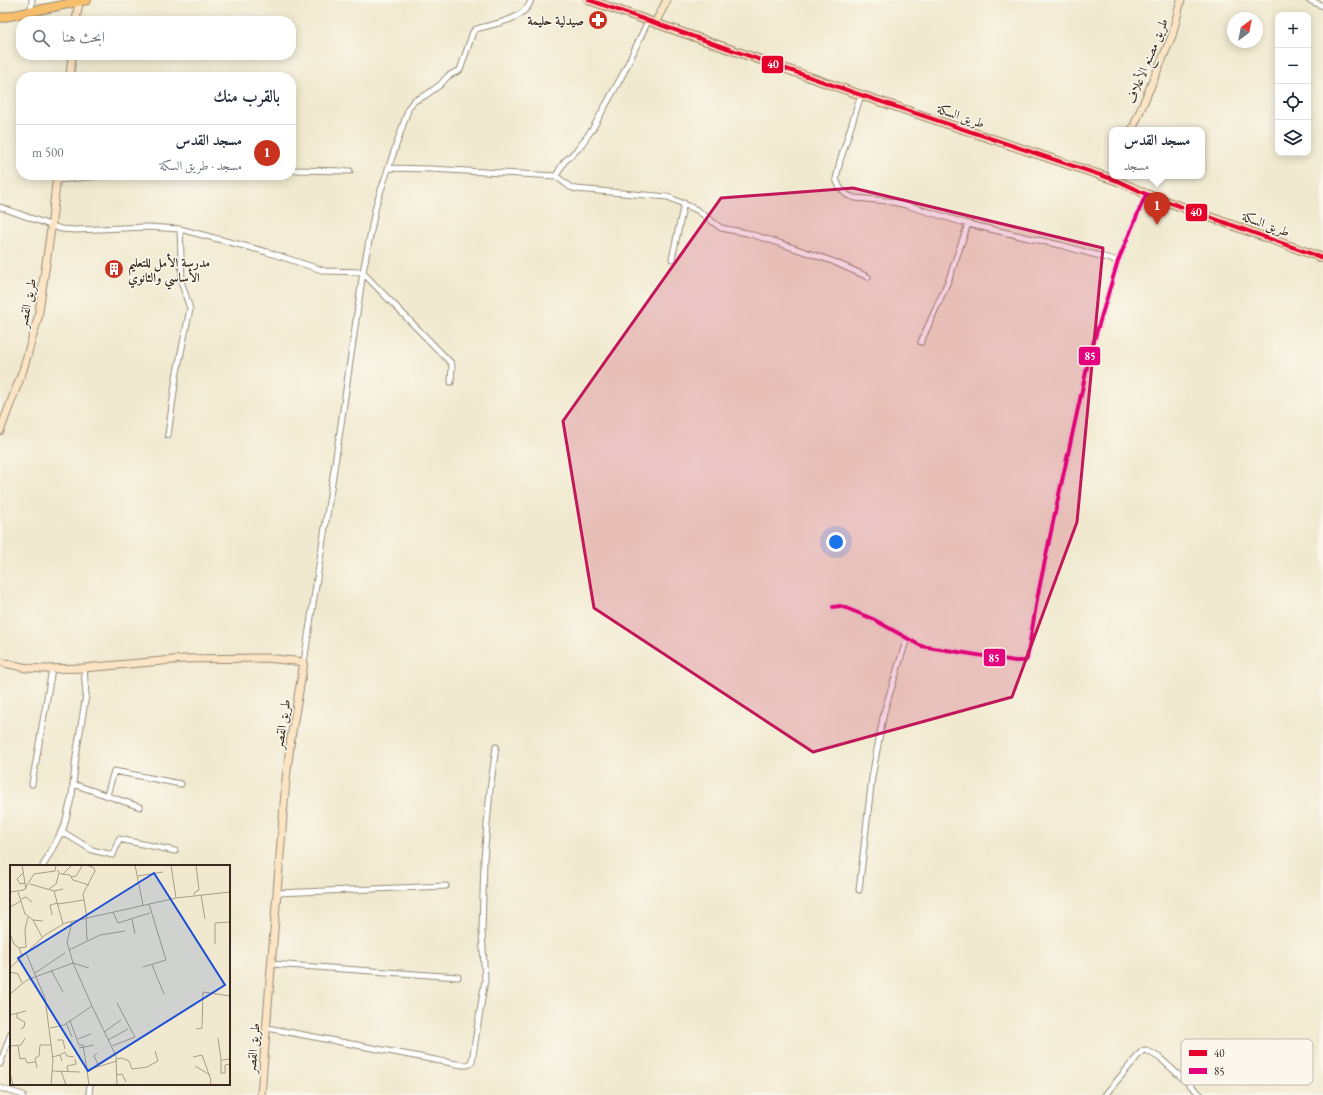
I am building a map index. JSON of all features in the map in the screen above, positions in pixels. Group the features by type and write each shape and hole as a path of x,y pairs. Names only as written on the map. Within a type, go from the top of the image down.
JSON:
{"main road":[{"name":"طريق السكة","path":"589,0 861,95 1109,174"},
{"path":"0,18 83,1"},
{"name":"طريق السكة","path":"1120,179 1146,194 1323,258"}],"street":[{"path":"26,0 32,1 31,11"},
{"path":"0,662 27,668 52,669 84,668 184,659 266,658 304,662 364,273 376,205 388,168 410,104 440,85 448,76 460,70 473,32 476,29 506,21 519,15 527,9 531,0"},
{"path":"556,176 564,162 579,148 593,128 652,22 667,0"},
{"name":"طريق مصنع الأعلاف","path":"1133,127 1172,36 1181,0"},
{"path":"1309,0 1323,6"},
{"path":"78,16 83,1"},
{"path":"70,72 72,60"},
{"path":"861,95 836,179 840,188 847,195 855,198 888,201 906,205 968,224 1060,245 1118,261"},
{"path":"388,168 556,176 570,187 576,189 660,196 684,203 697,210 721,228 747,233 779,243 832,261 868,277"},
{"path":"296,170 350,170"},
{"name":"طريق القصر","path":"0,431 23,370 38,318 57,180"},
{"path":"833,607 840,606 874,620 921,646 1015,661 1027,659 1038,594 1090,354 1118,261 1146,194"},
{"path":"672,259 684,203"},
{"path":"0,207 62,229 75,230 147,226 180,229 267,252 325,271 364,273 451,362 451,382"},
{"path":"921,342 949,279 968,224"},
{"path":"168,435 176,377 190,309 182,284 180,229"},
{"path":"859,890 872,777 884,712 907,638"},
{"name":"طريق القصر","path":"261,1095 286,778 304,662"},
{"path":"44,865 61,831 69,809 79,732 86,695 84,668"},
{"path":"32,784 52,669"},
{"path":"267,1028 462,1065 468,1065 472,1061 485,980 482,932 484,859 490,790 496,747"},
{"path":"107,795 114,771 181,784"},
{"path":"73,784 140,807"},
{"path":"61,831 92,850 113,855 119,838 175,851"},
{"path":"277,893 446,886"},
{"path":"272,964 458,977"},
{"path":"0,1064 10,1036"},
{"path":"1104,1095 1142,1051 1146,1050 1160,1058 1181,1077"},
{"path":"89,1095 90,1085"},
{"path":"1190,1085 1201,1095"},
{"path":"0,1088 23,1095"}],"highlighted area":[{"path":"853,188 1103,248 1077,522 1012,697 813,752 594,608 563,421 721,198"}],"transit line":[{"name":"40","path":"589,0 861,95 1109,178"},
{"name":"40","path":"1112,179 1146,194 1323,258"},
{"name":"85","path":"833,607 840,606 873,619 921,646 1015,661 1025,661 1027,659 1038,594 1090,354 1118,261 1146,194"}],"place":[{"name":"صيدلية حليمة","path":"598,20"},
{"name":"مسجد القدس","path":"1157,225"},
{"name":"مدرسة الأمل للتعليم الأساسي والثانوي","path":"114,269"}]}
